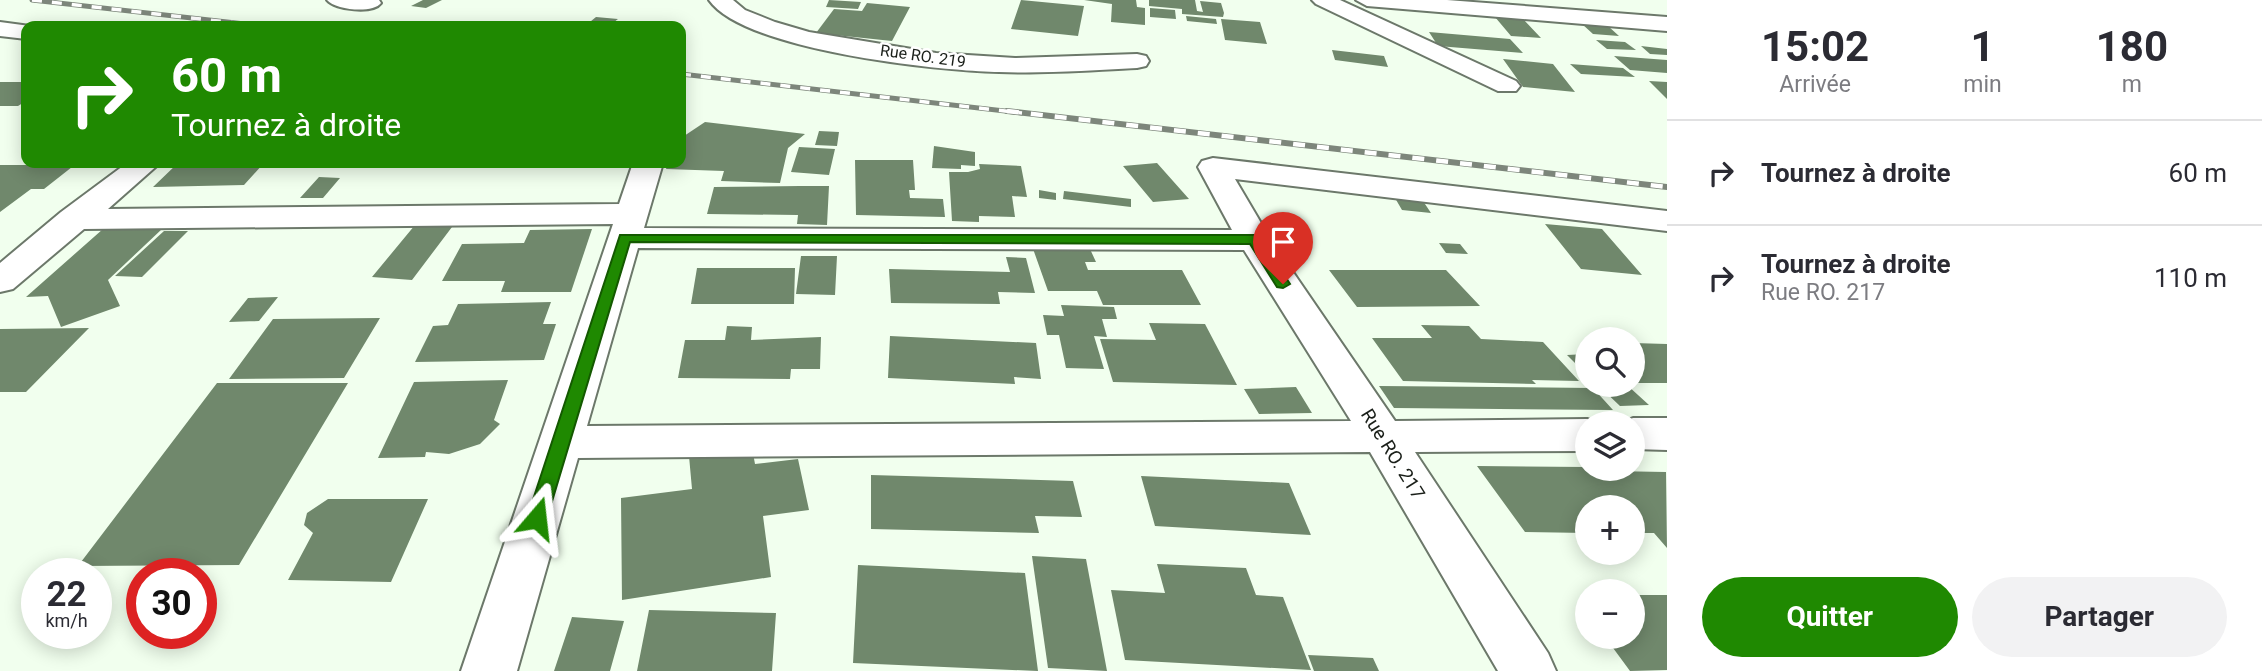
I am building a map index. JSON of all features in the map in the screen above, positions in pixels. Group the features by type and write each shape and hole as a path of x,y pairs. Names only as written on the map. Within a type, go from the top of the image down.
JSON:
{"street":[{"path":"338,0 370,3"},
{"name":"Rue RO. 219","path":"720,0 725,8 758,26 796,37 954,62 998,65 1137,61"},
{"path":"1323,0 1507,86"},
{"path":"1367,0 1667,24"},
{"path":"0,29 21,31"},
{"name":"Rue RO. 217","path":"1528,671 1383,437 1254,240 1213,167 1667,221"},
{"path":"0,281 72,219 138,168"},
{"path":"489,671 646,168"},
{"path":"72,219 629,226 1254,240"},
{"path":"1645,434 1667,434"},
{"path":"561,442 1575,435"}],"building":[{"path":"423,0 442,0 426,8 411,6"},
{"path":"829,0 861,2 858,9 826,7"},
{"path":"1021,0 1084,6 1078,36 1011,29"},
{"path":"1084,0 1136,0 1137,7 1145,8 1145,25 1111,22 1112,4"},
{"path":"1149,0 1195,0 1197,11 1203,12 1200,1 1221,3 1224,13 1223,17 1182,14 1182,9 1149,6"},
{"path":"867,3 910,7 892,41 816,33 834,9 862,11"},
{"path":"1150,8 1175,10 1176,19 1150,17"},
{"path":"1186,16 1216,19 1217,24 1187,21"},
{"path":"596,17 618,19 615,21 591,21"},
{"path":"1495,17 1524,20 1541,38 1511,36"},
{"path":"1221,19 1260,22 1267,44 1225,40"},
{"path":"1582,24 1608,26 1619,36 1593,34"},
{"path":"1429,32 1510,39 1523,53 1438,46"},
{"path":"1596,40 1625,42 1636,50 1607,49"},
{"path":"1641,46 1667,49 1667,55 1650,54"},
{"path":"1332,50 1384,56 1388,67 1335,60"},
{"path":"1614,56 1667,60 1667,73 1630,70"},
{"path":"1503,59 1553,64 1575,92 1523,87"},
{"path":"1570,64 1623,68 1635,77 1581,74"},
{"path":"1649,81 1667,82 1667,99"},
{"path":"0,82 21,82 21,104 0,106"},
{"path":"705,122 805,134 788,148 780,183 721,181 724,171 666,169 686,168 686,135"},
{"path":"819,131 839,132 837,146 815,145"},
{"path":"934,146 975,152 975,166 961,165 961,169 932,168"},
{"path":"799,147 835,149 829,175 791,172"},
{"path":"855,160 913,160 915,190 909,190 910,198 943,199 945,217 856,215"},
{"path":"1157,163 1189,199 1153,202 1123,166"},
{"path":"979,164 1021,166 1027,197 1012,196 1015,217 979,216 979,222 952,221 949,172 980,169"},
{"path":"0,165 21,165 21,168 71,168 44,189 31,189 0,212"},
{"path":"173,168 259,168 244,185 153,187"},
{"path":"319,177 340,178 323,198 300,198"},
{"path":"829,186 827,225 797,224 798,215 707,214 714,187"},
{"path":"1039,190 1056,193 1056,200 1039,198"},
{"path":"1064,191 1131,199 1131,207 1063,199"},
{"path":"1395,198 1423,201 1431,213 1402,210"},
{"path":"1545,224 1602,229 1642,275 1581,269"},
{"path":"415,225 452,227 412,280 372,277"},
{"path":"103,229 162,229 108,280 120,306 61,327 48,296 26,297"},
{"path":"592,229 571,292 501,292 505,281 442,281 462,244 524,243 530,230"},
{"path":"164,231 188,231 142,277 115,276"},
{"path":"1439,243 1460,244 1468,254 1446,253"},
{"path":"1032,246 1090,249 1096,262 1085,262 1088,270 1182,270 1201,305 1103,305 1097,291 1048,291"},
{"path":"801,256 837,256 835,295 796,294"},
{"path":"1006,257 1026,258 1035,293 998,292 1000,304 891,303 889,269 1010,272"},
{"path":"697,268 795,268 794,304 691,304"},
{"path":"1329,270 1446,270 1480,306 1357,307"},
{"path":"278,297 259,321 229,322 248,298"},
{"path":"551,302 543,324 556,324 544,360 415,362 433,326 448,325 458,304"},
{"path":"1061,305 1114,307 1117,319 1102,319 1107,337 1094,336 1104,369 1066,368 1059,335 1047,335 1043,315 1064,316"},
{"path":"380,318 344,378 229,379 273,319"},
{"path":"1149,323 1205,324 1237,385 1113,382 1100,339 1156,340"},
{"path":"1421,325 1469,326 1481,339 1543,342 1575,377 1575,381 1532,380 1536,384 1403,381 1372,338 1432,338"},
{"path":"727,326 752,327 751,340 821,337 820,369 791,369 790,379 678,378 685,340 725,340"},
{"path":"89,328 26,392 0,392 0,329"},
{"path":"890,336 1036,343 1041,379 1014,377 1015,384 888,378"},
{"path":"1645,343 1667,344 1667,383 1645,383"},
{"path":"1567,355 1575,355 1575,363"},
{"path":"508,380 494,420 500,424 480,444 449,454 426,452 425,457 378,458 414,382"},
{"path":"217,383 348,383 239,565 217,565 217,558 126,558 126,566 112,566 112,558 84,558"},
{"path":"1379,386 1575,388 1575,397 1601,397 1613,410 1394,408"},
{"path":"1296,387 1312,413 1259,414 1244,389"},
{"path":"1611,397 1640,397 1649,405 1620,406"},
{"path":"752,448 755,464 798,459 809,510 763,516 771,577 622,600 621,498 692,489 689,456"},
{"path":"1477,466 1575,467 1575,481 1645,481 1645,472 1666,472 1667,548 1654,533 1645,533 1645,495 1575,495 1575,533 1525,532"},
{"path":"871,475 1073,481 1082,517 1035,516 1039,533 871,529"},
{"path":"1141,476 1289,483 1311,535 1155,526"},
{"path":"328,499 428,499 391,582 288,580 313,533 304,525 307,513"},
{"path":"1032,556 1086,559 1107,671 1048,668"},
{"path":"1157,564 1246,568 1256,595 1283,597 1311,670 1125,660 1111,590 1165,593"},
{"path":"858,565 1025,573 1038,671 853,663"},
{"path":"1645,595 1667,595 1667,670 1630,671 1614,649 1645,649"},
{"path":"649,610 776,613 772,671 637,671"},
{"path":"572,617 624,621 610,671 554,671"},
{"path":"1308,655 1373,658 1379,671 1314,671"}],"railway":[{"path":"32,0 218,21"},
{"path":"686,75 1022,113"},
{"path":"1007,111 1667,187"}],"route":[{"path":"537,518 625,238 1254,240 1283,284"}]}
